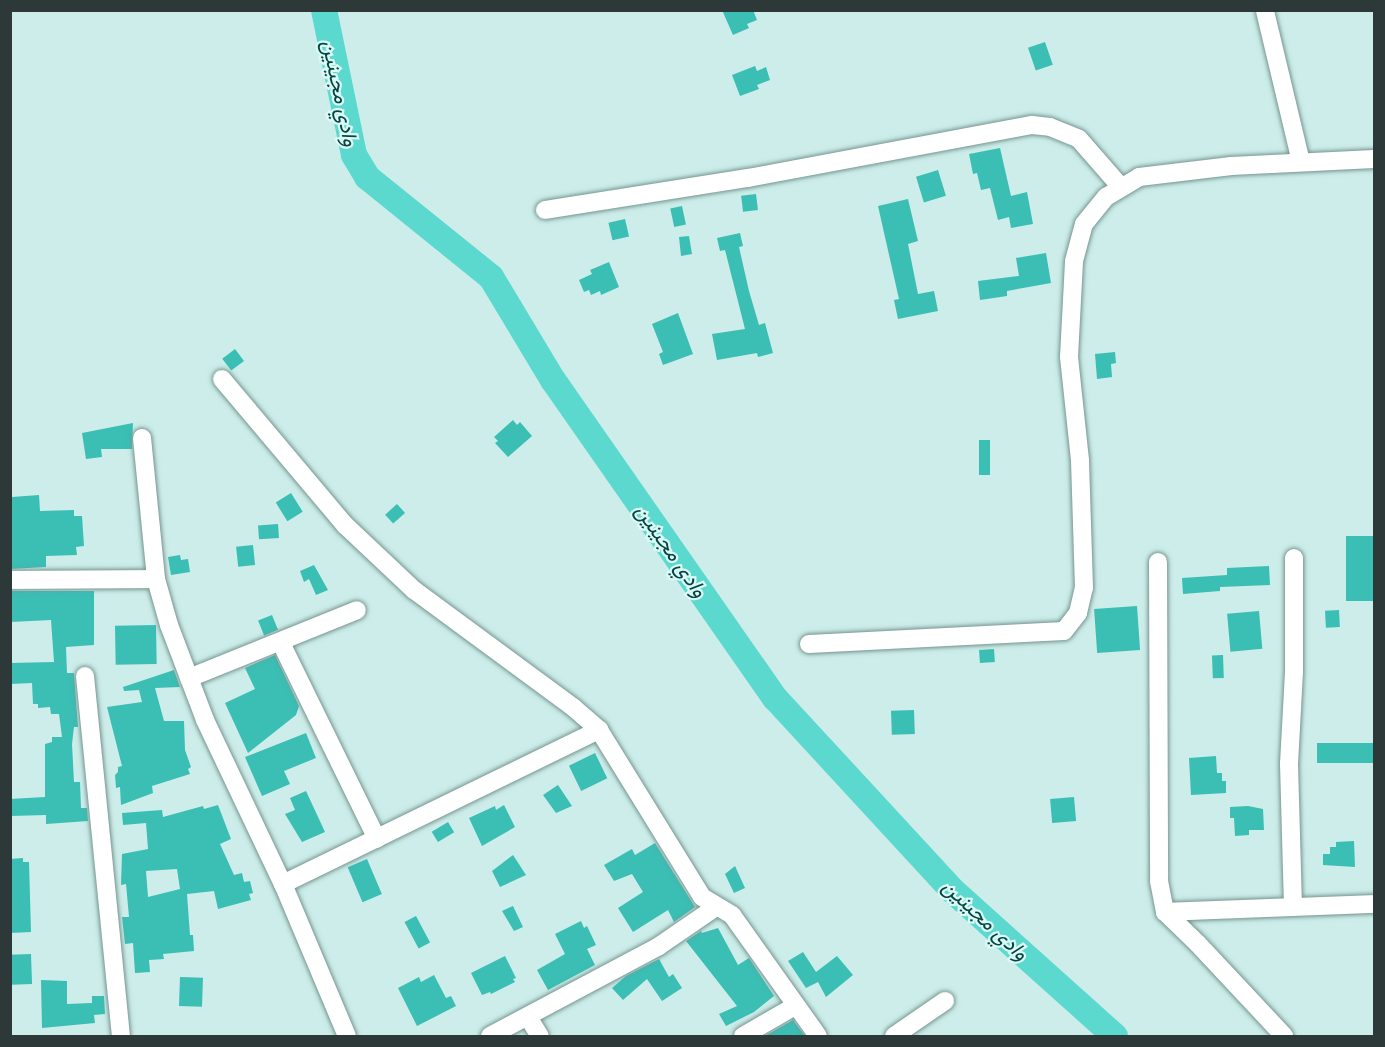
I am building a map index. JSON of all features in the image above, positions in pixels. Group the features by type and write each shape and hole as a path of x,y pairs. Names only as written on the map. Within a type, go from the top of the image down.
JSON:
{"street":[{"path":"1265,11 1302,162"},
{"path":"545,210 748,178 1032,125 1050,127 1079,139 1120,186"},
{"path":"808,644 1064,632 1072,624 1082,600 1084,551 1080,460 1069,357 1074,261 1079,234 1084,224 1106,197 1120,186 1139,177 1158,173 1374,159"},
{"path":"222,379 345,525 414,590 574,708 599,730 702,897 732,915 818,1036"},
{"path":"142,438 156,579 189,678 210,731 283,884 347,1036"},
{"path":"1293,558 1294,671 1289,764 1293,907"},
{"path":"1158,562 1158,881 1165,912 1284,1036"},
{"path":"10,580 156,579"},
{"path":"189,678 357,610"},
{"path":"281,642 377,839"},
{"path":"85,676 121,1036"},
{"path":"283,884 599,730"},
{"path":"1165,912 1374,904"},
{"path":"490,1036 658,946 716,907"},
{"path":"894,1036 945,1002"},
{"path":"742,1036 795,1006"},
{"path":"528,1017 540,1036"}],"building":[{"path":"722,10 753,10 757,20 747,24 749,28 733,35"},
{"path":"1045,42 1053,65 1036,71 1028,48"},
{"path":"755,66 757,71 766,67 770,80 757,85 759,89 740,96 732,75"},
{"path":"1000,148 1011,196 1027,192 1033,224 1011,228 1009,217 998,220 990,188 981,190 977,173 973,174 969,154"},
{"path":"938,170 946,196 924,203 916,177"},
{"path":"756,194 758,210 743,212 741,196"},
{"path":"908,199 918,241 908,244 918,294 934,291 938,311 898,319 894,300 899,299 878,206"},
{"path":"682,206 686,225 674,227 670,208"},
{"path":"625,219 629,237 612,240 608,223"},
{"path":"740,233 743,246 739,247 749,291 759,325 765,323 773,353 758,357 757,353 717,360 712,334 745,329 725,250 720,251 717,238"},
{"path":"689,236 692,254 681,256 679,237"},
{"path":"1046,253 1051,283 1007,291 1007,296 980,300 978,281 1019,276 1016,258"},
{"path":"609,262 619,287 601,295 600,291 591,295 589,290 584,292 579,280 592,274 590,270"},
{"path":"678,313 693,354 663,365 659,354 663,352 652,324"},
{"path":"235,349 244,361 231,371 222,359"},
{"path":"1115,352 1116,363 1111,364 1112,377 1097,379 1095,354"},
{"path":"513,420 517,425 520,422 532,436 508,457 495,443 498,441 494,437"},
{"path":"133,423 132,449 101,449 102,457 86,459 82,433"},
{"path":"979,440 990,440 990,475 979,475"},
{"path":"291,493 303,512 287,521 276,503"},
{"path":"39,495 40,511 74,510 74,516 82,516 84,546 76,547 77,555 46,556 46,567 10,569 12,497"},
{"path":"397,504 405,513 393,524 385,515"},
{"path":"278,524 279,538 259,539 258,525"},
{"path":"1346,536 1374,536 1374,601 1346,601"},
{"path":"253,545 255,565 238,567 236,547"},
{"path":"180,555 181,560 188,559 190,572 171,575 168,557"},
{"path":"314,565 328,590 316,595 309,579 304,582 300,571"},
{"path":"1269,566 1270,585 1220,587 1220,591 1183,594 1182,578 1227,575 1227,568"},
{"path":"10,591 94,591 94,645 66,647 67,673 74,673 78,727 74,727 72,744 74,782 80,782 81,808 87,808 88,821 46,824 46,815 10,816 10,799 45,797 45,744 52,742 52,737 62,737 59,714 51,714 50,707 38,708 38,704 33,704 32,683 10,684 10,663 54,662 51,620 10,622"},
{"path":"1137,606 1140,650 1097,653 1094,609"},
{"path":"1339,610 1340,627 1326,628 1325,611"},
{"path":"1259,611 1262,649 1230,652 1227,614"},
{"path":"272,615 278,630 264,635 258,621"},
{"path":"156,625 157,664 116,665 115,626"},
{"path":"994,649 995,662 980,663 979,650"},
{"path":"275,655 299,706 296,715 248,753 225,703 255,689 245,668"},
{"path":"1212,655 1223,655 1224,678 1213,678"},
{"path":"174,670 180,687 155,688 164,721 184,721 185,750 191,767 188,769 190,774 152,786 153,793 121,805 120,787 116,788 115,775 118,767 122,766 107,707 142,702 139,690 124,691 123,687"},
{"path":"914,710 915,734 892,735 891,711"},
{"path":"306,733 316,758 284,771 290,784 262,796 245,757"},
{"path":"1317,743 1374,743 1374,763 1317,763"},
{"path":"595,753 607,778 581,791 569,766"},
{"path":"1216,756 1217,773 1222,773 1222,781 1226,781 1226,793 1191,795 1189,758"},
{"path":"558,785 572,806 556,813 543,795"},
{"path":"306,791 325,832 302,842 285,814 295,810 290,798"},
{"path":"1074,797 1076,821 1052,823 1050,799"},
{"path":"218,805 231,839 220,844 234,875 242,873 244,882 250,881 253,893 249,894 251,900 218,909 214,891 187,894 190,935 193,935 194,951 163,954 164,959 149,960 150,972 135,973 133,943 125,944 122,917 129,917 126,884 121,885 122,854 148,849 146,823 123,825 122,813 162,810 163,817 203,806 204,809","holes":["177,869 180,889 148,897 146,871"]},
{"path":"504,805 515,827 482,846 469,818 495,806 496,810"},
{"path":"1248,806 1263,809 1264,830 1249,830 1249,835 1235,836 1234,818 1230,818 1230,807"},
{"path":"448,822 454,832 438,842 432,832"},
{"path":"1354,841 1355,867 1323,865 1323,854 1330,854 1330,847 1336,847 1336,842"},
{"path":"655,843 695,907 674,922 668,910 633,932 618,908 643,892 632,874 614,881 604,865 632,849 635,855"},
{"path":"513,855 526,875 500,887 492,871"},
{"path":"23,858 23,862 29,862 31,932 10,933 10,859"},
{"path":"367,859 382,894 363,902 348,867"},
{"path":"735,866 745,888 734,893 725,874"},
{"path":"513,906 523,927 514,931 502,911"},
{"path":"416,916 430,942 419,949 405,922"},
{"path":"581,921 584,928 587,926 596,945 587,949 595,965 548,990 537,970 565,954 555,934"},
{"path":"718,928 738,965 749,958 774,996 754,1012 726,1026 719,1014 737,1006 686,941 701,931 702,933"},
{"path":"803,952 816,972 837,956 853,975 826,997 818,982 806,988 788,961"},
{"path":"31,954 32,984 11,985 10,955"},
{"path":"505,956 516,978 513,979 515,982 491,994 490,992 482,995 471,973"},
{"path":"659,959 669,977 673,974 682,988 662,1001 647,979 623,1000 612,988 626,976"},
{"path":"434,975 446,998 451,996 456,1006 417,1026 398,988 419,977 421,982"},
{"path":"180,977 203,978 202,1007 179,1006"},
{"path":"41,980 67,981 67,1004 92,1003 92,996 104,996 105,1014 94,1015 95,1023 42,1028"},
{"path":"793,1020 805,1036 765,1036"}],"waterway":[{"name":"وادي مجينين","path":"324,10 354,155 367,177 491,277 553,380 775,698 952,890 1115,1036"}]}
